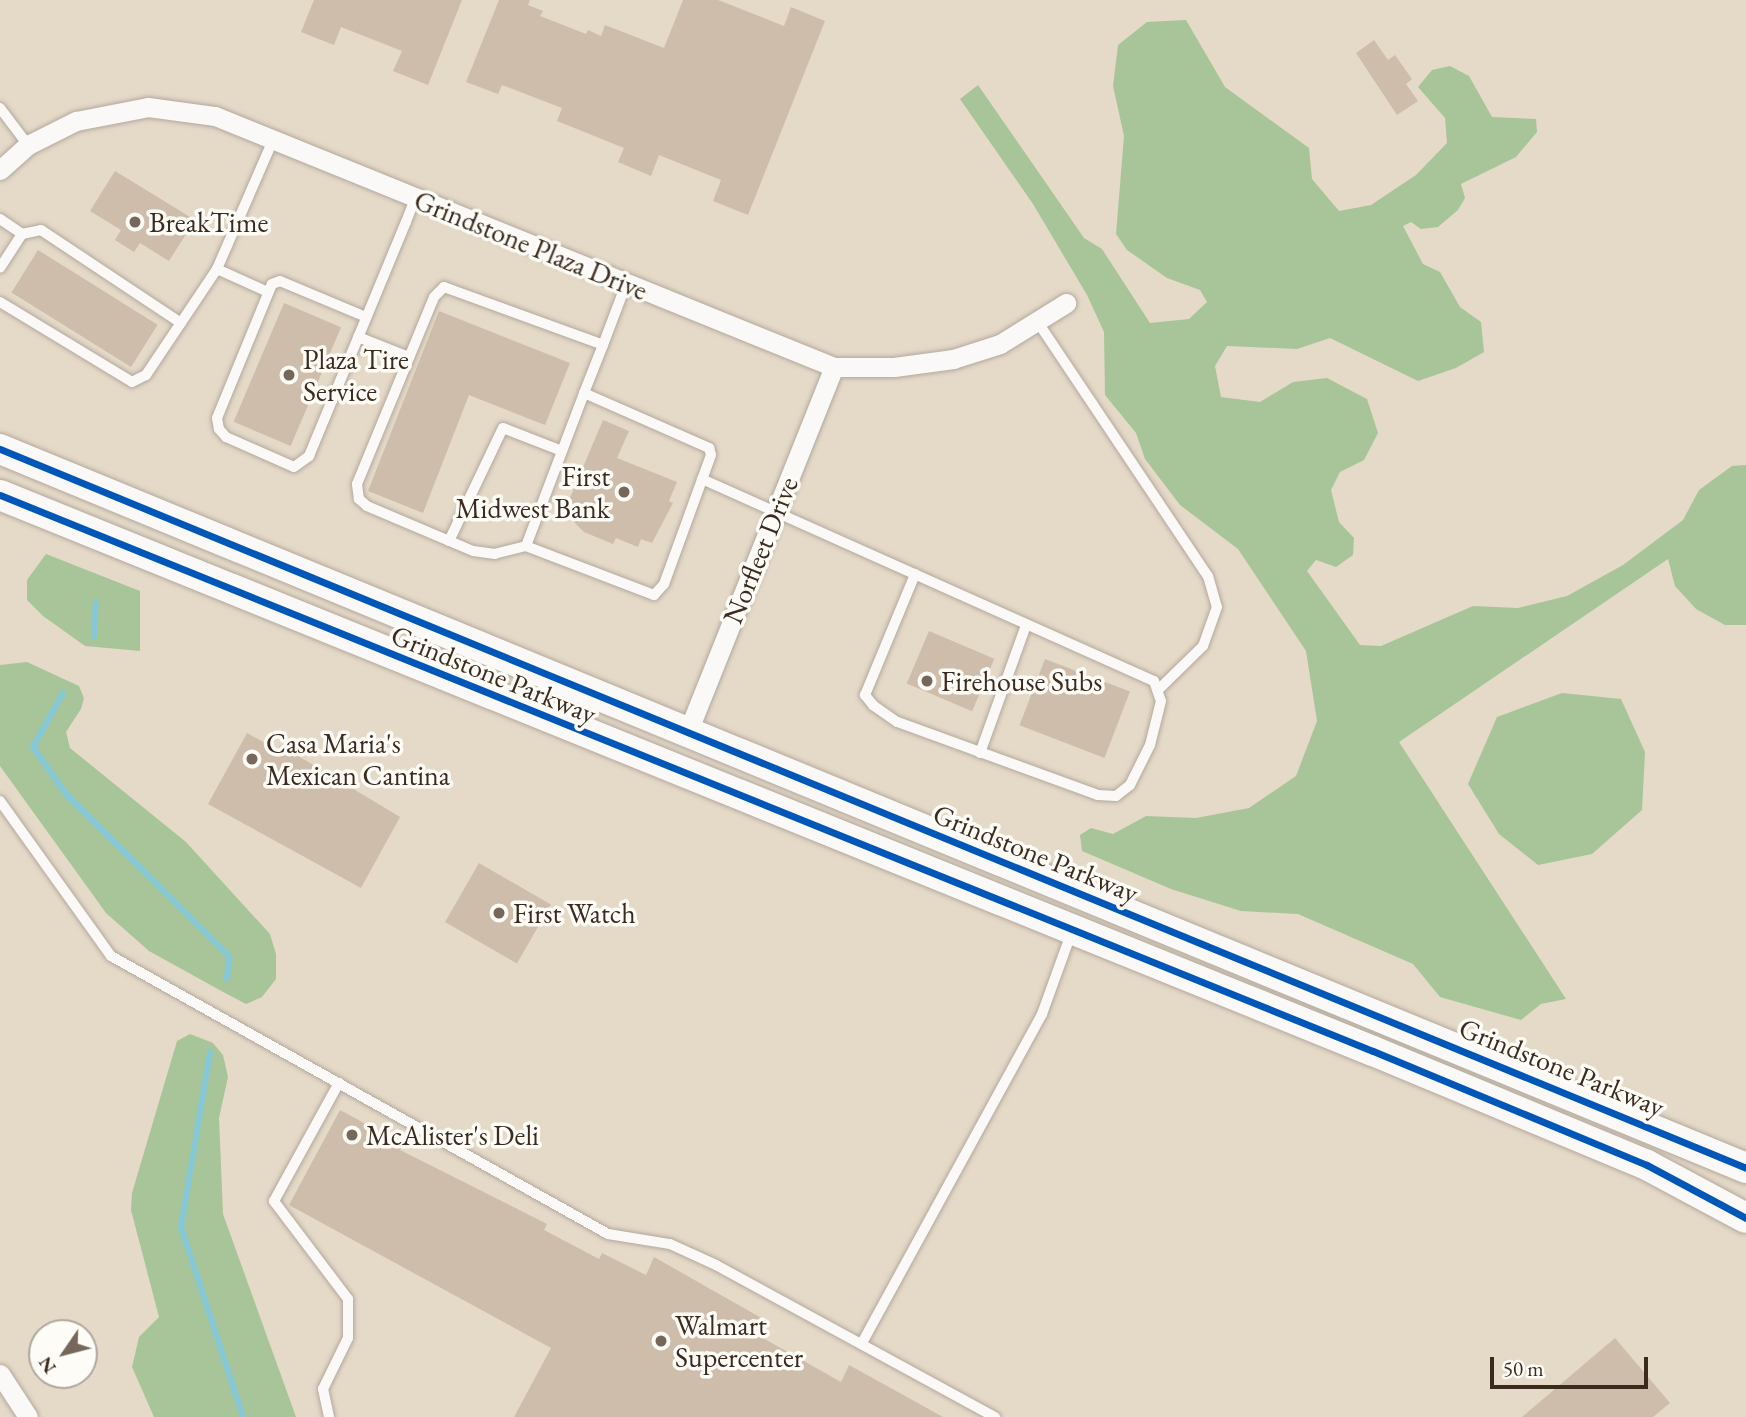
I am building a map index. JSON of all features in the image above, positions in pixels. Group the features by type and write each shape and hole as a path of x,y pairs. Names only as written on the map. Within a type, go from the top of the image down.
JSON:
{"main road":[{"name":"Grindstone Parkway","path":"0,449 1746,1168"},
{"name":"Grindstone Parkway","path":"0,495 1647,1165 1746,1218"}],"street":[{"name":"Grindstone Plaza Drive","path":"0,170 28,145 76,121 148,107 215,116 834,367 894,367 953,359 1000,345 1066,303"},
{"name":"Norfleet Drive","path":"687,734 834,367"},
{"path":"0,1374 28,1417"}],"lane":[{"path":"0,108 28,145"},
{"path":"0,302 132,382 146,375 217,269 273,140"},
{"path":"366,317 280,281 272,284 217,418 226,438 294,467 309,456 415,198"},
{"path":"0,219 22,234"},
{"path":"0,268 22,234 41,230 181,323"},
{"path":"217,269 268,292"},
{"path":"526,545 626,284"},
{"path":"584,393 704,443 711,455 664,584 654,595 526,545 485,554 367,506 356,491 433,297 444,287 603,345"},
{"path":"1037,321 1208,576 1217,607 1203,646 1159,689"},
{"path":"358,337 409,357"},
{"path":"449,541 503,428 562,450"},
{"path":"702,479 915,574 1026,625 1154,681 1161,701 1150,745 1137,774 1116,796 1098,795 897,722 865,695 915,574"},
{"path":"980,754 1026,625"},
{"path":"0,801 111,956 608,1234 670,1244 862,1342 995,1417"},
{"path":"862,1342 1042,1014 1072,930"},
{"path":"328,1417 323,1389 348,1338 348,1299 274,1201 339,1083"}],"green space":[{"path":"1186,20 1225,87 1309,148 1312,179 1339,211 1371,205 1416,175 1447,143 1445,118 1418,87 1432,70 1450,66 1469,76 1492,117 1536,119 1537,132 1516,157 1461,184 1465,198 1458,210 1438,227 1421,229 1411,222 1403,226 1423,264 1440,272 1460,307 1481,322 1484,352 1456,368 1418,381 1330,338 1297,349 1227,346 1215,366 1221,397 1260,402 1293,382 1327,378 1367,399 1378,433 1364,460 1340,472 1331,490 1339,522 1354,538 1353,555 1336,567 1316,560 1307,571 1360,645 1381,646 1473,606 1518,608 1567,596 1623,565 1683,520 1699,490 1732,466 1746,465 1746,625 1725,625 1696,609 1675,586 1668,559 1399,742 1566,999 1541,1004 1521,1020 1440,997 1413,964 1298,914 1241,911 1171,889 1082,851 1080,835 1091,828 1113,834 1146,816 1196,818 1249,808 1296,776 1317,721 1306,651 1238,549 1180,505 1145,459 1136,433 1105,395 1104,332 1087,295 1033,204 960,99 978,85 1084,238 1102,249 1150,323 1189,319 1207,302 1200,290 1167,278 1127,250 1116,234 1124,136 1113,86 1118,45 1147,22"},
{"path":"46,554 140,591 140,651 85,646 43,616 27,600 27,580"},
{"path":"27,662 79,686 84,698 81,709 66,732 70,748 186,842 270,934 276,954 276,979 262,997 246,1004 149,951 106,913 0,766 0,665"},
{"path":"1562,693 1621,699 1645,752 1642,810 1592,854 1538,865 1499,834 1468,784 1497,717"},
{"path":"190,1034 213,1043 223,1055 228,1077 219,1118 223,1214 296,1417 154,1417 132,1367 139,1337 159,1317 131,1210 132,1193 177,1041"}],"building":[{"path":"314,0 462,0 428,85 393,71 402,51 341,27 334,45 301,32"},
{"path":"499,0 530,0 528,5 543,11 540,16 586,34 588,30 601,36 605,25 664,48 683,0 718,0 784,26 791,7 825,21 748,215 713,201 721,180 659,155 651,176 618,162 624,148 557,121 562,108 502,85 498,94 466,82"},
{"path":"1374,40 1388,60 1395,55 1412,79 1406,84 1418,101 1397,115 1356,53"},
{"path":"115,171 195,220 169,261 140,243 134,252 115,240 121,230 90,211"},
{"path":"38,250 158,325 131,367 12,292"},
{"name":"Plaza Tire Service","path":"284,303 341,327 291,446 234,422"},
{"path":"439,311 570,363 545,425 469,395 423,513 368,491"},
{"name":"First Midwest Bank","path":"603,420 629,431 617,458 677,482 669,501 673,503 652,543 641,539 638,547 616,538 613,544 584,532 564,512"},
{"path":"929,631 994,659 972,711 907,683"},
{"path":"1045,659 1130,692 1105,758 1020,725"},
{"path":"247,733 278,750 280,745 400,817 361,888 208,804"},
{"name":"First Watch","path":"479,863 551,904 517,963 445,922"},
{"path":"340,1110 403,1144 400,1150 547,1224 544,1230 599,1259 602,1253 646,1275 654,1257 765,1320 756,1334 841,1382 849,1365 943,1417 514,1417 551,1348 289,1205"},
{"path":"1615,1338 1670,1403 1653,1417 1522,1417"}],"waterway":[{"path":"94,636 96,603"},
{"path":"63,693 33,747 66,794 229,956 227,979"},
{"path":"210,1052 181,1227 243,1417"}],"cycle path":[{"path":"0,449 1746,1168"},
{"path":"0,495 1373,1051 1647,1165 1746,1218"}],"place":[{"name":"BreakTime","path":"135,222"},
{"name":"Plaza Tire Service","path":"289,375"},
{"name":"First Midwest Bank","path":"624,492"},
{"name":"Firehouse Subs","path":"927,681"},
{"name":"Casa Maria's Mexican Cantina","path":"252,759"},
{"name":"First Watch","path":"499,913"},
{"name":"McAlister's Deli","path":"352,1135"},
{"name":"Walmart Supercenter","path":"661,1341"}]}
